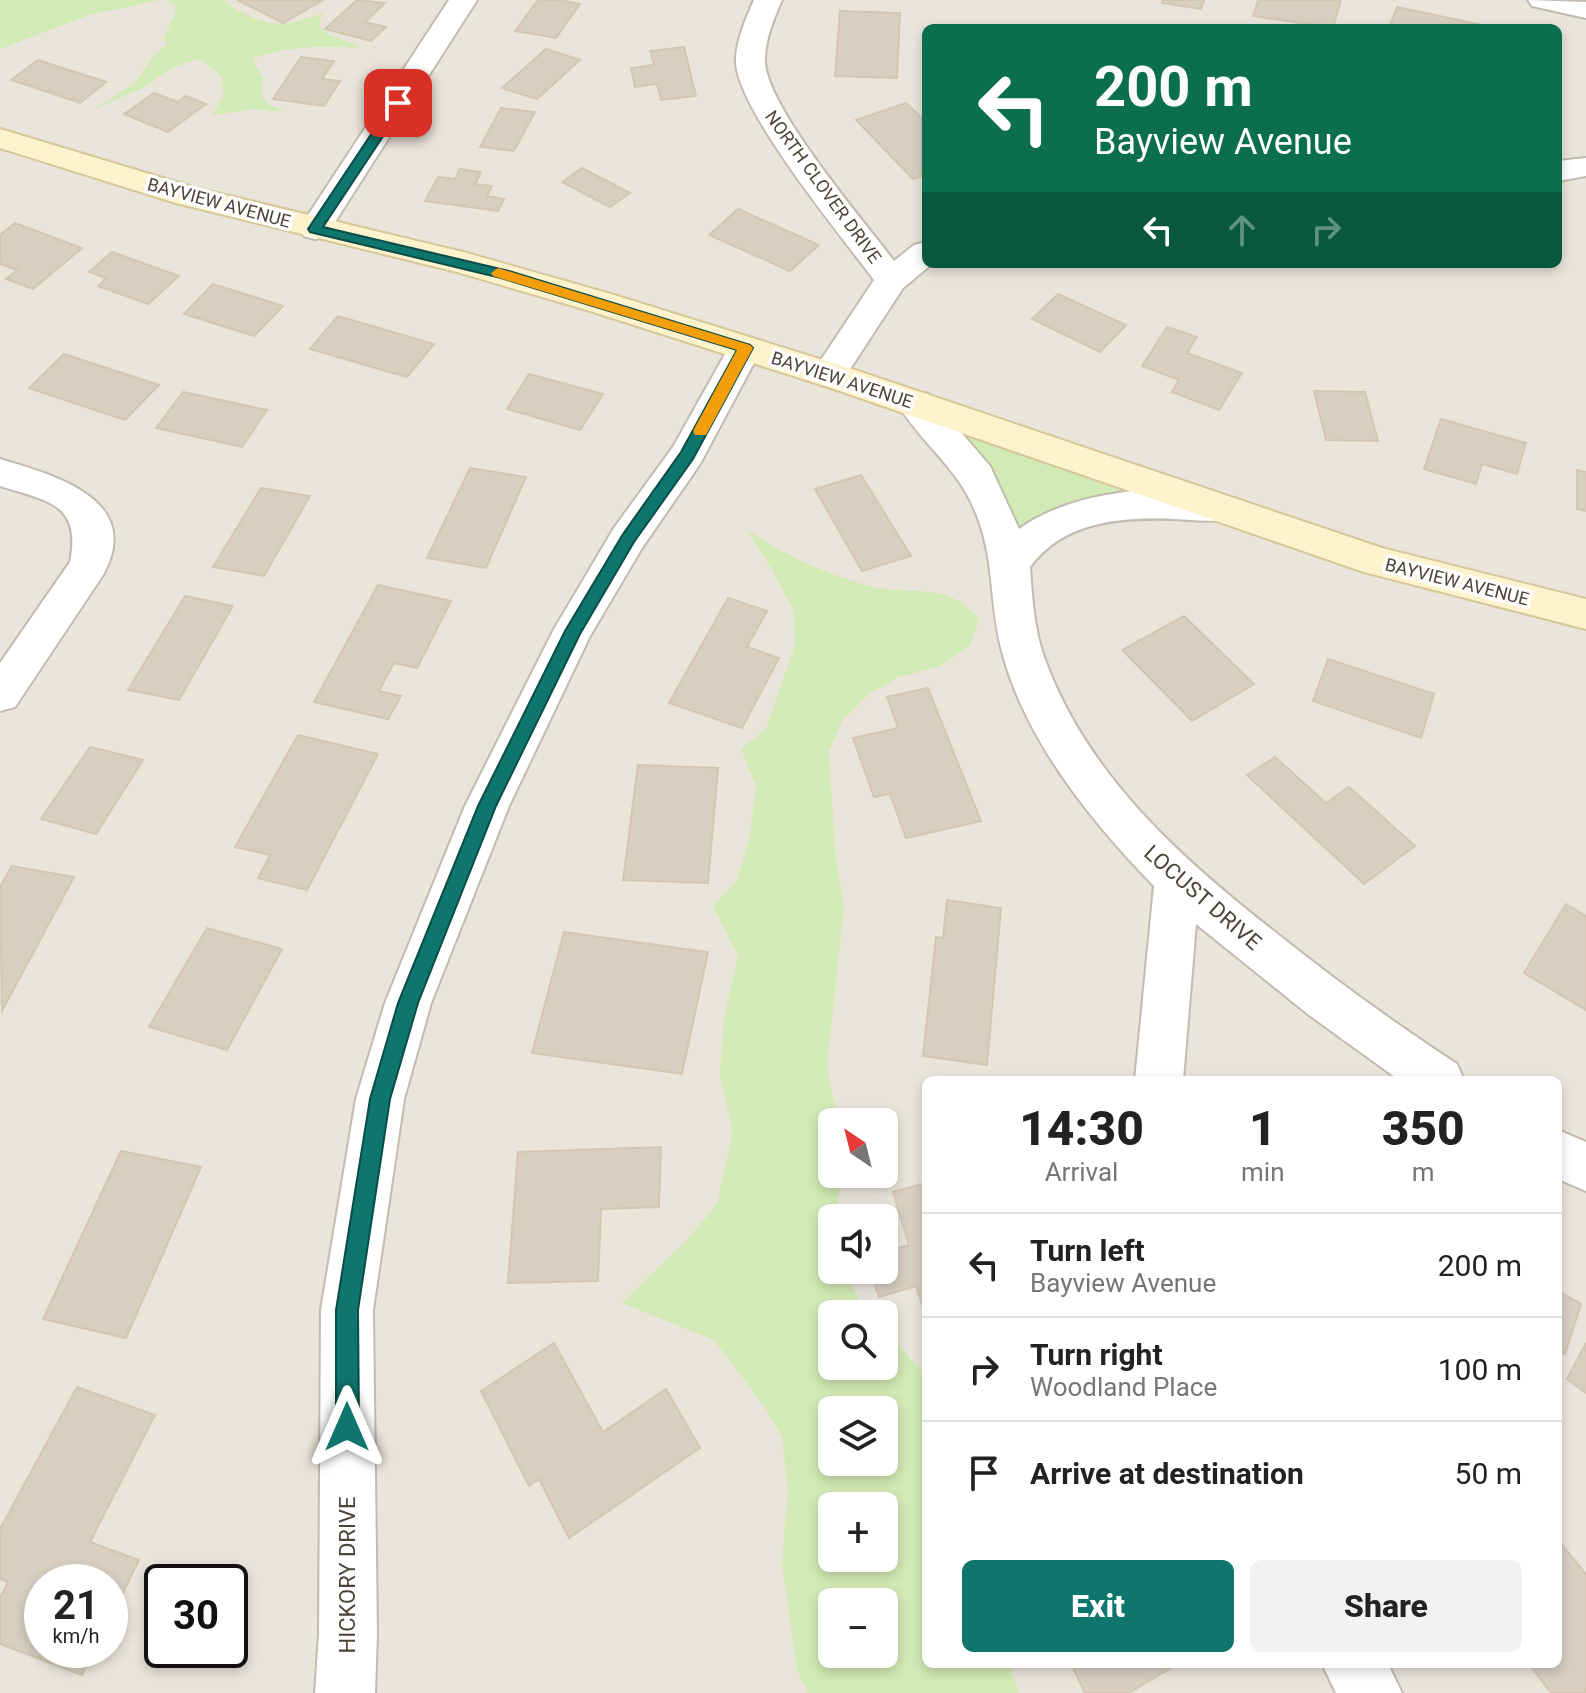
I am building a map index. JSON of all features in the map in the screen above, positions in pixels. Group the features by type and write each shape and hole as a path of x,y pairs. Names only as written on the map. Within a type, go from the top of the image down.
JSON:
{"main road":[{"name":"BAYVIEW AVENUE","path":"0,138 187,196 504,274 915,403 1378,562 1586,614"}],"street":[{"path":"315,229 463,0"},
{"name":"NORTH CLOVER DRIVE","path":"768,0 750,59 753,80 767,112 891,280"},
{"path":"1542,0 1586,10"},
{"path":"1562,170 1586,167"},
{"path":"829,375 891,280 922,255"},
{"name":"HICKORY DRIVE","path":"345,1693 348,1634 347,1310 380,1099 408,1003 487,806 573,631 628,538 687,455 745,348"},
{"name":"LOCUST DRIVE","path":"915,403 977,475 995,513 1011,565 1012,603 1023,654 1048,710 1070,749 1127,828 1177,881 1313,991 1379,1041 1434,1076"},
{"path":"0,472 76,499 92,523 94,548 89,565 0,695"},
{"path":"1011,565 1031,540 1043,531 1081,515 1147,504 1217,508"},
{"path":"1159,1076 1177,881"},
{"path":"1562,1156 1586,1167"},
{"path":"1355,1668 1372,1693"}],"shaded area":[{"path":"113,0 1586,0 1586,1693 0,1693 0,47"}],"green space":[{"path":"0,0 160,0 89,15 0,49"},
{"path":"167,0 226,0 227,4 241,12 274,24 295,22 323,13 319,23 325,33 363,48 293,49 253,59 263,79 262,96 268,104 285,112 254,109 212,115 223,97 222,77 200,59 176,66 143,88 93,110 134,84 154,55 167,44 164,38 175,13 175,5"},
{"path":"927,411 1188,501 1136,502 1013,552"},
{"path":"746,529 821,570 870,586 941,594 966,606 979,619 970,646 939,667 899,677 869,694 842,721 829,751 835,851 844,907 827,1066 835,1108 818,1108 818,1188 840,1188 838,1204 818,1204 818,1284 851,1284 859,1300 818,1300 818,1380 898,1380 898,1345 922,1372 922,1668 1010,1668 1019,1693 808,1693 797,1670 782,1562 788,1490 782,1437 765,1407 714,1340 622,1303 687,1240 717,1204 733,1132 720,1076 724,1019 738,956 713,906 737,880 749,841 756,786 741,749 766,729 795,645 794,612"}],"building":[{"path":"237,0 323,0 283,23"},
{"path":"357,0 385,3 365,22 386,27 371,41 325,29"},
{"path":"538,0 580,4 556,38 515,31"},
{"path":"1163,0 1204,0 1201,9 1162,3"},
{"path":"1258,0 1341,0 1334,24 1306,24 1253,16"},
{"path":"1397,7 1477,24 1391,24"},
{"path":"840,11 900,13 897,78 835,76"},
{"path":"684,47 696,96 661,100 657,84 635,87 631,68 654,65 650,51"},
{"path":"546,49 580,60 537,99 502,88"},
{"path":"301,57 334,61 322,79 340,81 324,106 273,99"},
{"path":"38,60 106,82 80,103 11,80"},
{"path":"154,93 178,102 186,96 206,104 168,132 124,114"},
{"path":"906,103 922,118 922,176 913,179 856,120"},
{"path":"501,108 535,112 514,151 480,147"},
{"path":"582,168 630,193 610,207 562,182"},
{"path":"460,169 481,172 475,184 492,186 487,196 504,199 498,211 425,201 438,177 455,179"},
{"path":"738,209 819,245 790,271 709,235"},
{"path":"15,223 82,248 33,289 6,279 17,270 0,264 0,235"},
{"path":"112,252 179,276 148,304 98,286 106,278 89,272"},
{"path":"213,284 283,306 254,336 184,314"},
{"path":"1058,294 1126,325 1100,352 1032,319"},
{"path":"338,316 434,344 407,377 310,349"},
{"path":"1167,327 1197,337 1187,353 1242,373 1219,410 1172,392 1179,380 1142,366"},
{"path":"64,354 159,385 125,420 29,388"},
{"path":"529,374 603,394 580,430 507,409"},
{"path":"1314,391 1365,392 1378,441 1326,440"},
{"path":"183,392 267,410 242,447 156,428"},
{"path":"1441,419 1526,443 1517,474 1482,464 1476,484 1424,469"},
{"path":"470,468 526,477 486,568 427,558"},
{"path":"1577,470 1586,472 1586,511 1577,509"},
{"path":"861,475 911,556 862,571 815,489"},
{"path":"261,488 310,496 264,576 213,567"},
{"path":"378,585 451,601 417,668 394,663 379,691 401,696 388,719 314,702"},
{"path":"185,596 233,606 179,700 128,690"},
{"path":"728,598 767,611 747,647 779,658 742,728 669,703"},
{"path":"1184,616 1254,684 1192,721 1122,650"},
{"path":"1328,659 1434,694 1421,738 1313,701"},
{"path":"928,688 981,821 906,838 890,794 874,797 853,738 898,728 887,697"},
{"path":"298,735 378,754 307,890 258,878 270,855 235,847"},
{"path":"90,747 143,760 96,834 41,819"},
{"path":"1275,757 1326,803 1349,787 1415,846 1364,884 1247,775"},
{"path":"638,765 718,768 708,883 623,880"},
{"path":"12,866 74,877 2,1011 0,887"},
{"path":"947,900 1001,908 987,1065 923,1056 936,937 943,938"},
{"path":"1566,904 1586,916 1586,1010 1524,973"},
{"path":"207,928 282,949 227,1050 149,1027"},
{"path":"564,932 708,952 682,1074 532,1053"},
{"path":"661,1147 659,1207 601,1209 598,1281 508,1283 518,1152"},
{"path":"121,1151 201,1167 126,1338 43,1319"},
{"path":"922,1184 922,1304 916,1286 879,1297 875,1284 898,1284 898,1248 909,1245 893,1192"},
{"path":"1562,1293 1581,1304 1565,1354 1562,1352"},
{"path":"554,1343 603,1432 666,1389 700,1448 569,1538 539,1479 529,1486 481,1391"},
{"path":"1586,1343 1586,1393 1567,1379"},
{"path":"77,1387 155,1415 90,1542 139,1560 128,1582 128,1564 24,1564 24,1653 0,1644 0,1598 8,1582 0,1579 0,1529"},
{"path":"1562,1545 1586,1574 1586,1693 1551,1693 1532,1668 1562,1668"},
{"path":"63,1668 86,1668 82,1675"},
{"path":"1073,1668 1171,1668 1128,1693 1085,1693"}],"slow traffic":[{"path":"498,273 745,348 700,431"}],"route":[{"path":"347,1427 347,1310 380,1099 408,1003 487,806 573,631 628,538 687,455 745,348 504,274 315,229 398,103"}]}
